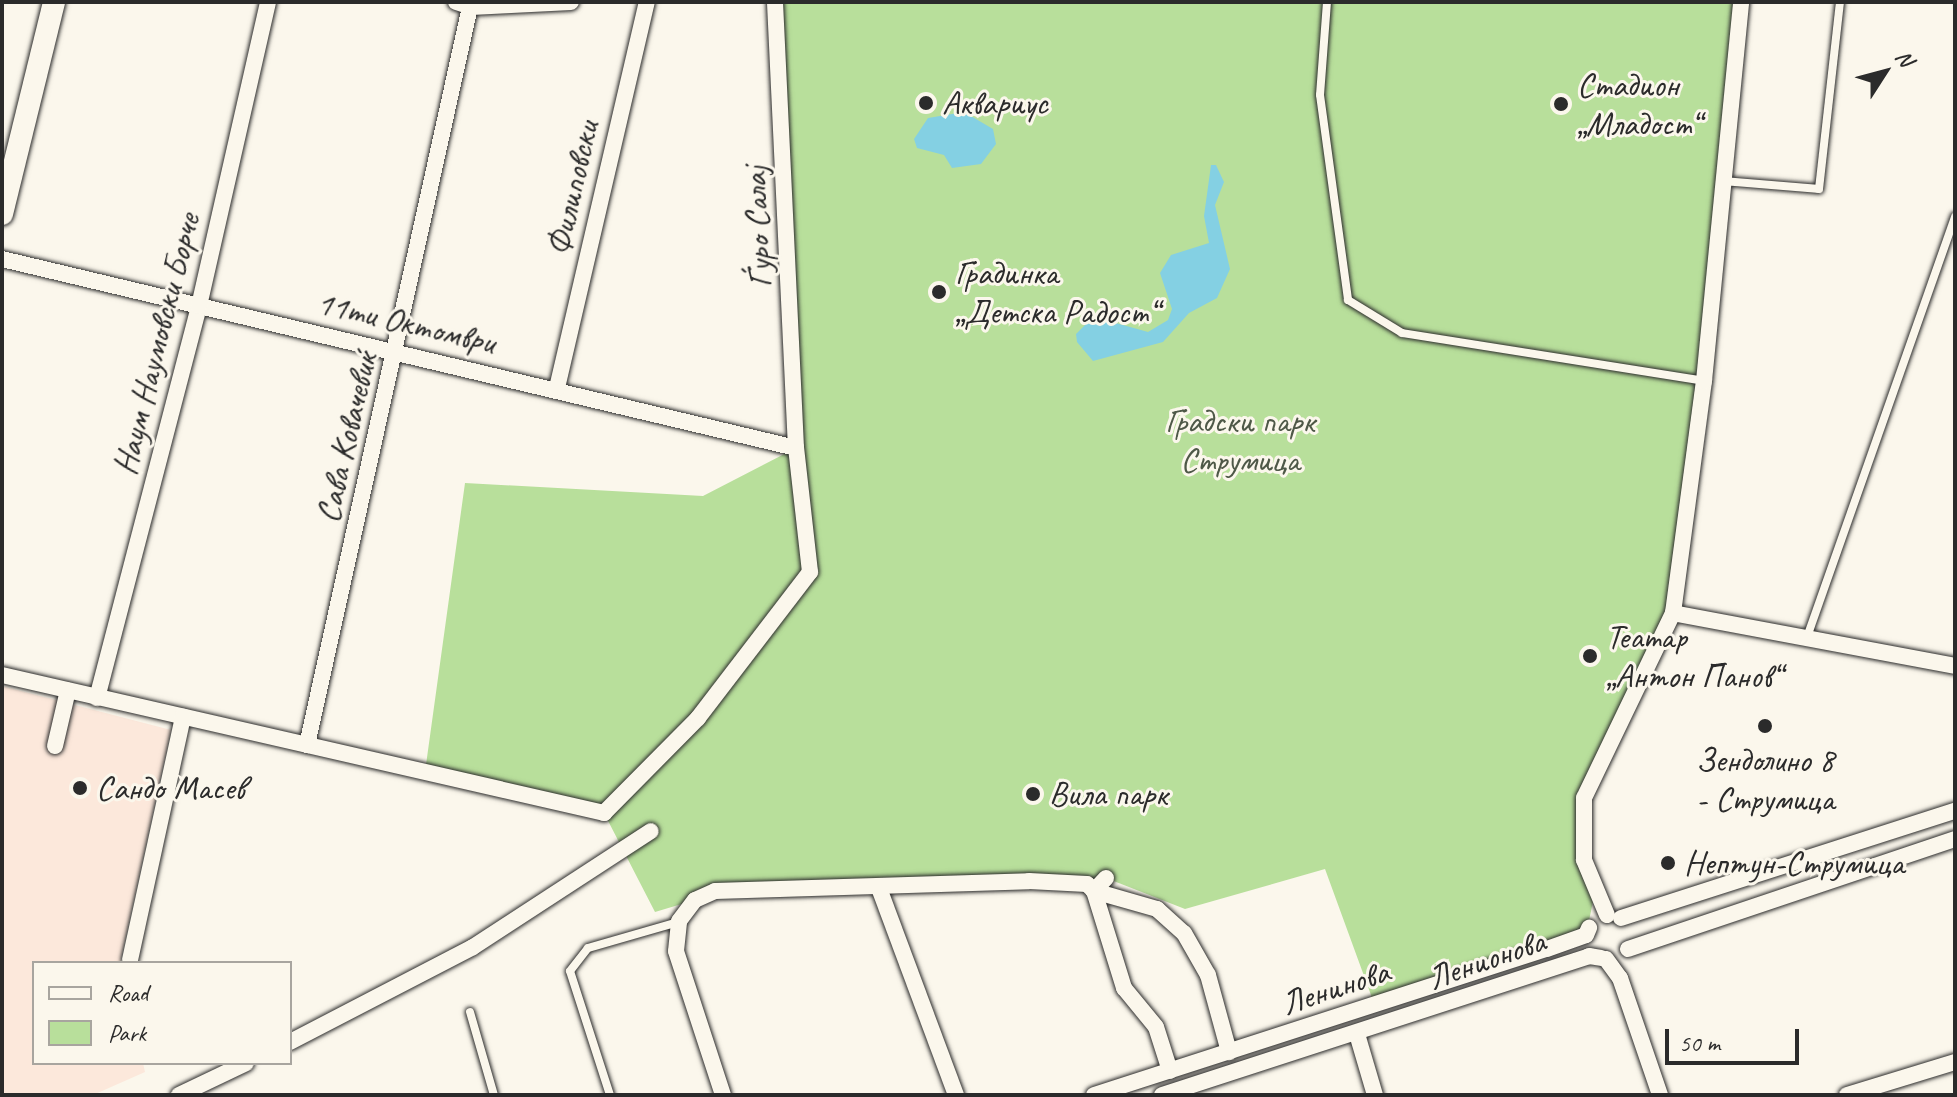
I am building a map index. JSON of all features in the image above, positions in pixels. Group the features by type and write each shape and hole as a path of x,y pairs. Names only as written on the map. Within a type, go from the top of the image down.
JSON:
{"street":[{"path":"2,214 54,2"},
{"name":"Наум Наумовски Борче","path":"97,698 199,306 268,2"},
{"path":"466,4 571,2"},
{"name":"Филиповски","path":"557,388 647,2"},
{"name":"Ѓуро Салај","path":"307,745 604,813 698,718 810,572 796,448 775,2"},
{"path":"1660,1095 1620,978 1604,958 1589,946 1602,921 1580,831 1584,798 1673,613 1704,381 1741,2"},
{"name":"Сава Ковачевиќ","path":"307,745 396,350 466,4"},
{"name":"11ти Октомври","path":"2,259 557,388 796,448"},
{"path":"1673,613 1806,641 1955,666"},
{"path":"2,675 307,745"},
{"path":"55,746 68,690"},
{"path":"130,960 183,717"},
{"name":"Ленинова","path":"1094,1095 1547,949 1586,935 1602,921 1955,811"},
{"path":"292,1041 473,947 651,831"},
{"path":"1626,952 1955,839"},
{"path":"1094,891 1106,878"},
{"path":"723,1095 676,951 679,921 695,900 715,891 1074,881 1094,891 1157,909 1184,933 1208,975 1229,1052"},
{"path":"879,888 956,1095"},
{"path":"1094,891 1124,988 1156,1027 1170,1071"},
{"path":"1602,921 1631,934 1620,978"},
{"name":"Ленионова","path":"1162,1095 1589,956 1604,958 1626,952"},
{"path":"1357,1034 1375,1095"},
{"path":"1847,1095 1955,1062"},
{"path":"179,1095 242,1065"}],"lane":[{"path":"1327,2 1320,95 1348,300 1402,333 1704,381"},
{"path":"1723,181 1819,189 1840,2"},
{"path":"1806,641 1955,216"},
{"path":"610,1095 570,971 574,961 598,944 679,921"},
{"path":"470,1012 494,1095"}],"shaded area":[{"path":"2,686 171,730 120,961 32,961 32,1065 143,1065 145,1072 93,1095 2,1095"}],"green space":[{"name":"Градски парк Струмица","path":"775,2 1741,2 1673,613 1584,798 1595,892 1586,935 1375,1006 1325,869 1185,909 1106,878 695,900 655,912 604,813 425,772 465,483 703,496 796,448"}],"water":[{"path":"964,112 993,129 996,144 981,164 952,168 944,155 917,148 914,139 928,118"},
{"path":"1211,165 1216,165 1224,182 1215,205 1230,269 1217,298 1189,313 1163,342 1093,361 1077,342 1076,334 1086,324 1105,320 1148,332 1168,320 1172,309 1160,273 1171,255 1209,243 1204,216"}],"place":[{"name":"Аквариус","path":"926,103"},
{"name":"Стадион „Младост“","path":"1561,104"},
{"name":"Градинка „Детска Радост“","path":"939,292"},
{"name":"Театар „Антон Панов“","path":"1590,656"},
{"name":"Зендолино 8 - Струмица","path":"1765,726"},
{"name":"Сандо Масев","path":"80,788"},
{"name":"Вила парк","path":"1033,794"},
{"name":"Нептун-Струмица","path":"1668,863"}]}
